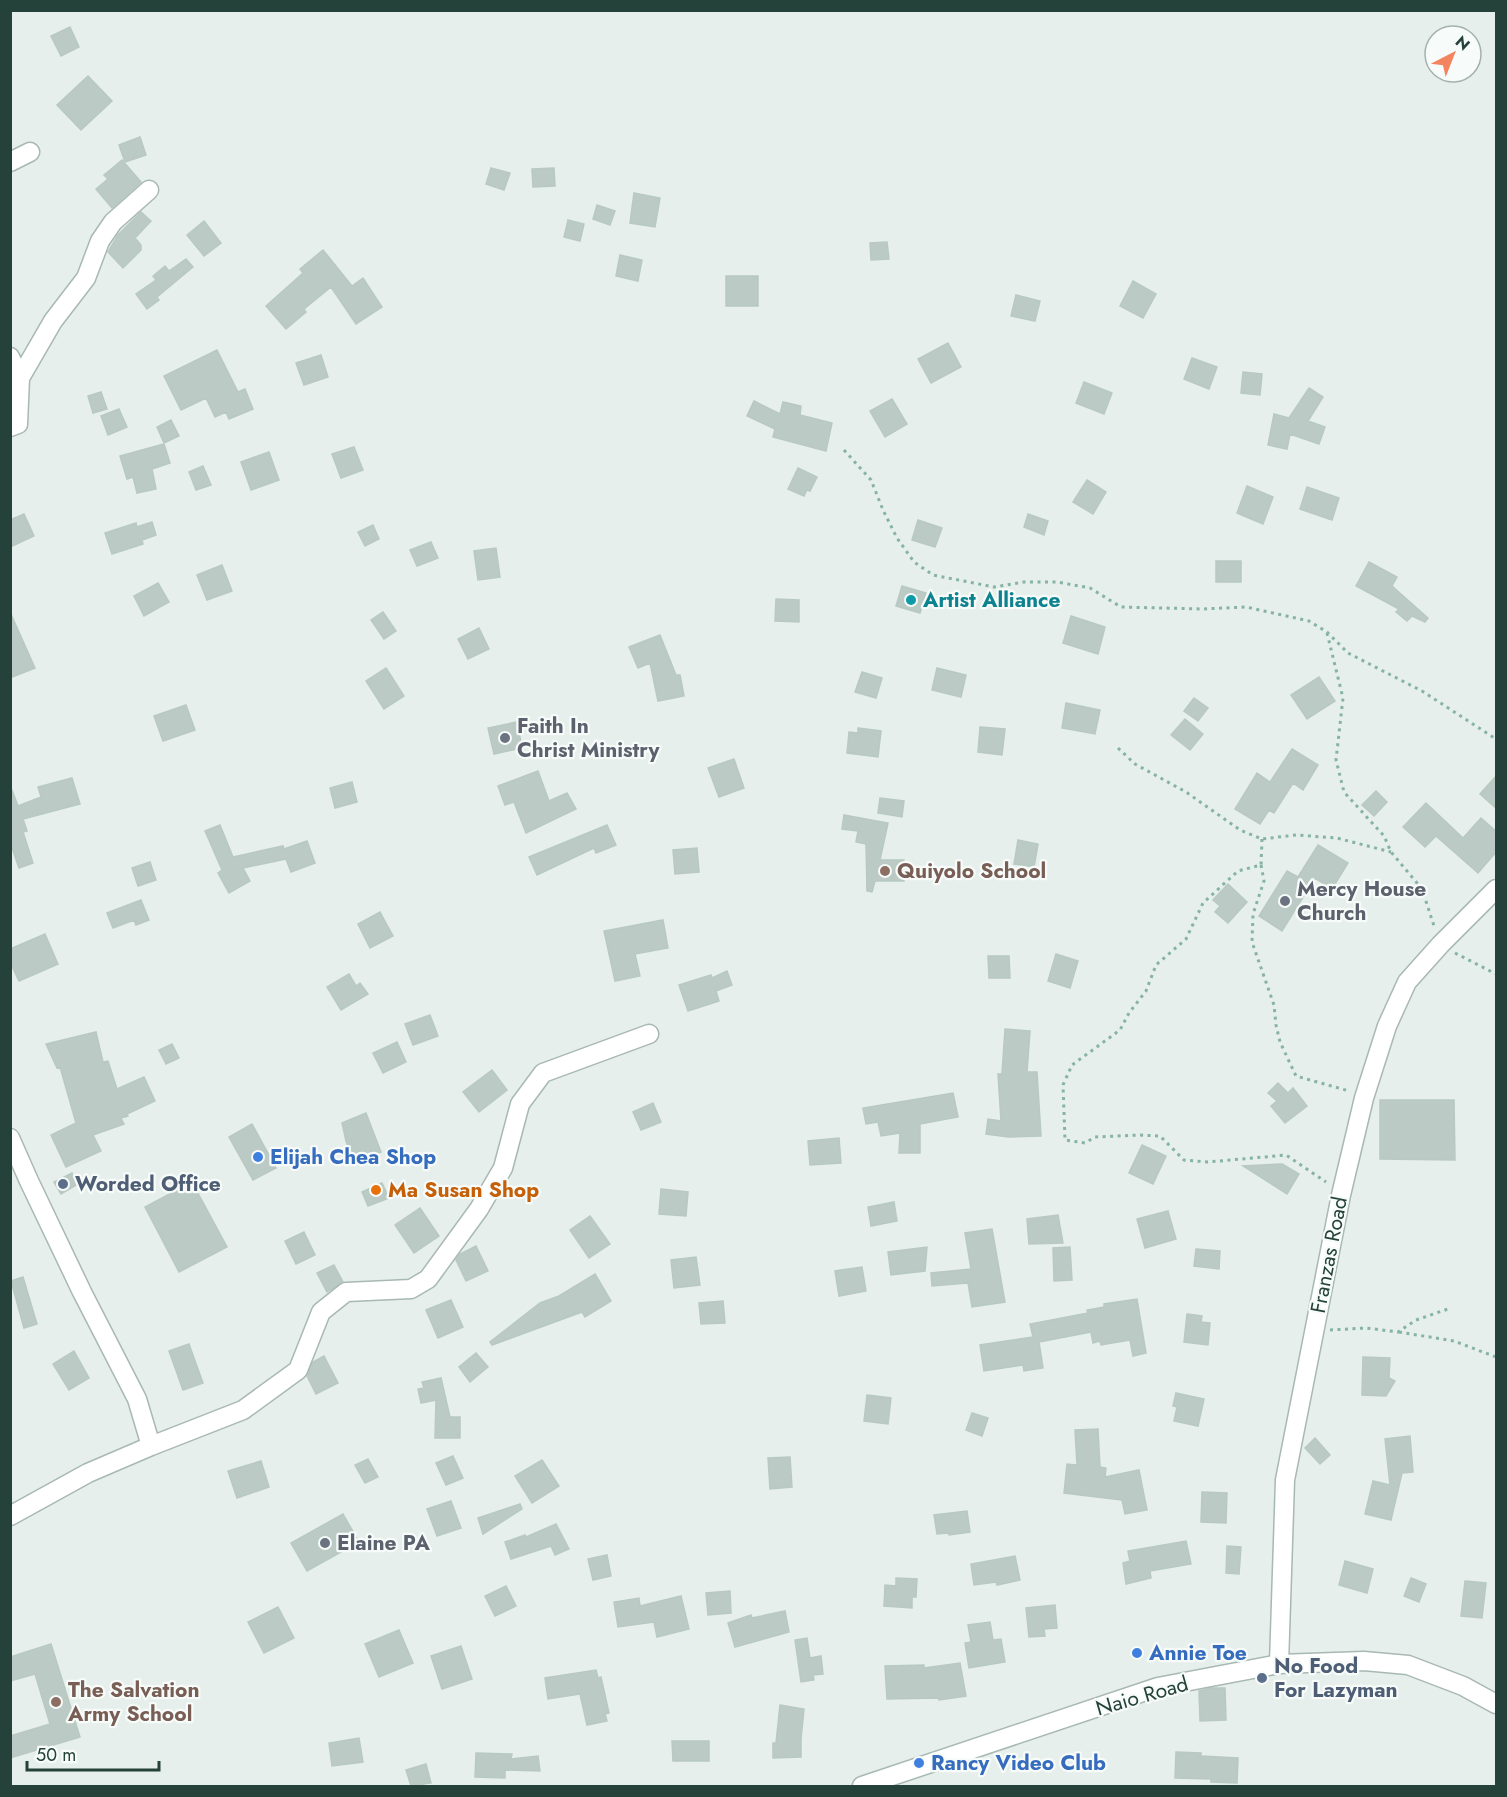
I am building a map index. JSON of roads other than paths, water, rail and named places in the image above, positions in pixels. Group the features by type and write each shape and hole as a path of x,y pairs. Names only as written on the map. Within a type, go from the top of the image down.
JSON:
{"street":[{"path":"10,162 30,152"},
{"path":"14,425 20,378 53,321 86,278 100,241 113,222 149,190"},
{"path":"10,357 20,378"},
{"name":"Franzas Road","path":"1279,1664 1285,1479 1341,1195 1364,1098 1387,1026 1407,982 1441,944 1497,889"},
{"path":"10,1516 88,1473 243,1410 298,1370 321,1312 346,1292 411,1289 428,1280 479,1209 503,1168 520,1104 543,1073 649,1034"},
{"path":"10,1138 28,1181 77,1282 137,1399 151,1446"},
{"name":"Naio Road","path":"862,1786 1158,1687 1279,1664 1364,1661 1408,1665 1463,1686 1497,1704"}],"place":[{"name":"Artist Alliance","path":"911,600"},
{"name":"Faith In Christ Ministry","path":"505,738"},
{"name":"Quiyolo School","path":"885,871"},
{"name":"Mercy House Church","path":"1285,901"},
{"name":"Elijah Chea Shop","path":"258,1157"},
{"name":"Worded Office","path":"63,1184"},
{"name":"Ma Susan Shop","path":"376,1190"},
{"name":"Elaine PA","path":"325,1543"},
{"name":"Annie Toe","path":"1137,1653"},
{"name":"No Food For Lazyman","path":"1262,1678"},
{"name":"The Salvation Army School","path":"56,1702"},
{"name":"Rancy Video Club","path":"919,1763"}]}
